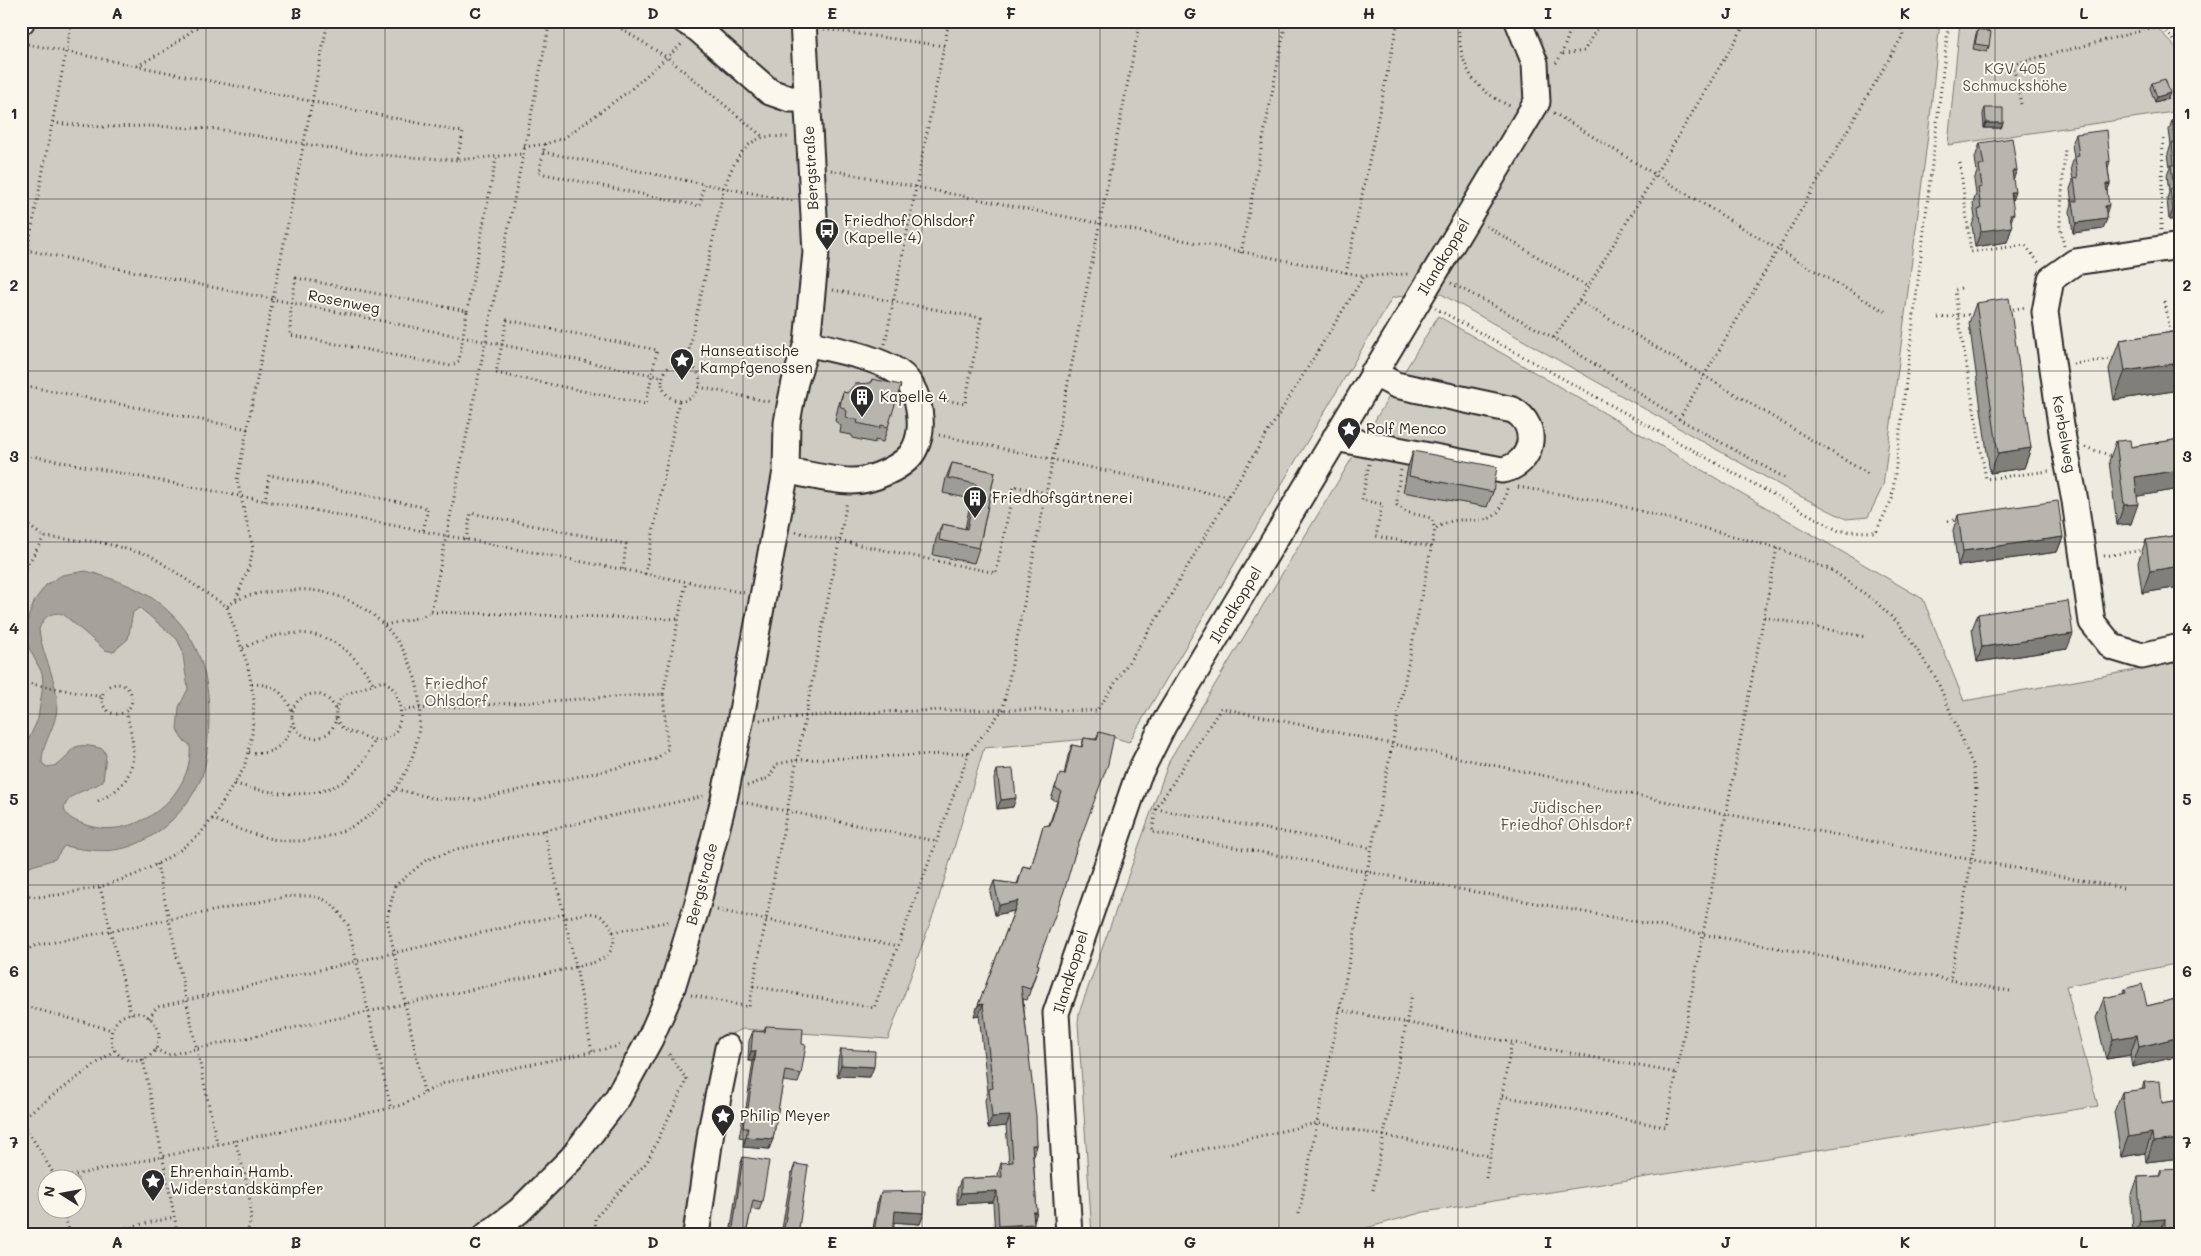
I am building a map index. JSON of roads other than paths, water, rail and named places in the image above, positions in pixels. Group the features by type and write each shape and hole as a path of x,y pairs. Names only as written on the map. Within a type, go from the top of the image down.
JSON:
{"street":[{"name":"Ilandkoppel","path":"1069,1235 1056,1028 1058,1002 1103,872 1148,754 1373,373 1469,216 1534,102 1535,63 1518,21"},
{"name":"Bergstraße","path":"487,1235 519,1210 572,1158 617,1099 656,1042 696,911 725,795 740,722 786,471 787,423 790,406 795,382 807,344 816,252 803,24"},
{"path":"692,25 770,92 790,99 806,99"},
{"name":"Kerbelweg","path":"2172,247 2075,262 2060,273 2046,305 2045,312 2092,622 2112,647 2142,656 2180,648"},
{"path":"786,471 851,481 871,478 897,467 915,450 921,431 919,405 911,385 898,372 866,358 807,344"},
{"path":"1336,438 1505,475 1520,462 1530,448 1528,424 1518,413 1507,408 1396,385 1373,373"},
{"path":"696,1235 711,1131 728,1048"}],"place":[{"name":"Friedhof Ohlsdorf (Kapelle 4)","path":"827,251"},
{"name":"Hanseatische Kampfgenossen","path":"682,381"},
{"name":"Kapelle 4","path":"862,418"},
{"name":"Rolf Menco","path":"1349,450"},
{"name":"Friedhofsgärtnerei","path":"975,519"},
{"name":"Philip Meyer","path":"723,1137"},
{"name":"Ehrenhain Hamb. Widerstandskämpfer","path":"153,1202"}],"park label":[{"name":"KGV 405 Schmuckshöhe","path":"2015,78"},
{"name":"Friedhof Ohlsdorf","path":"456,692"},
{"name":"Jüdischer Friedhof Ohlsdorf","path":"1566,816"}]}
